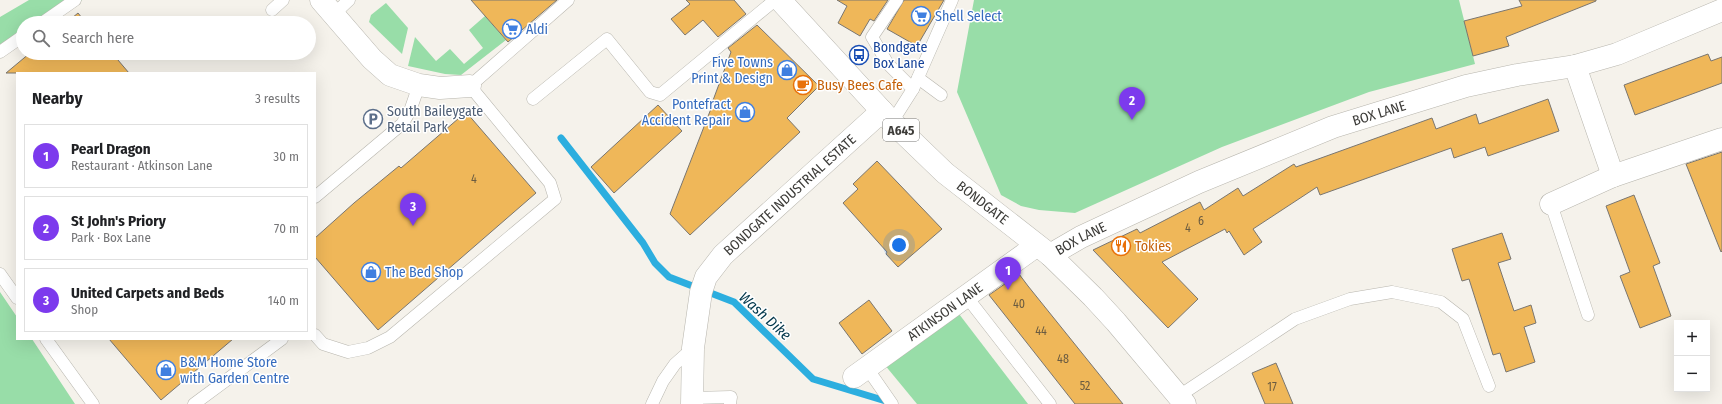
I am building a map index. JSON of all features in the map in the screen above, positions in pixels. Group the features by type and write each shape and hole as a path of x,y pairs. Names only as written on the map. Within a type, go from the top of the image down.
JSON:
{"main road":[{"name":"BONDGATE","path":"783,1 887,116 945,173 1043,250 1116,322 1182,400"},
{"path":"334,5 372,59 390,75 419,85 440,88 470,86"},
{"name":"BOX LANE","path":"1043,250 1082,237 1199,182 1333,127 1466,86 1517,75 1575,66 1617,54 1722,10"},
{"path":"1575,66 1613,176"},
{"name":"BONDGATE INDUSTRIAL ESTATE","path":"692,401 693,348 701,292 712,267 722,255 887,116"},
{"path":"1552,204 1613,176 1722,139"},
{"name":"ATKINSON LANE","path":"860,372 966,296 1043,250"}],"lane":[{"path":"52,16 75,0"},
{"path":"272,10 284,0"},
{"path":"316,336 323,344 348,352 368,348 390,337 555,198 550,184 470,86 568,0"},
{"path":"896,0 872,37 888,64 913,89"},
{"path":"887,116 913,89 952,0"},
{"path":"532,98 607,39 650,92 660,95 783,1"},
{"path":"0,52 16,41"},
{"path":"918,78 941,95"},
{"path":"316,196 402,124 410,111 419,85"},
{"path":"1552,204 1588,315"},
{"path":"0,274 16,297"},
{"path":"1182,400 1295,319 1350,299 1392,292 1441,302 1463,320 1489,386"},
{"path":"966,296 1050,404"},
{"path":"47,340 93,404"},
{"path":"194,404 281,340"},
{"path":"652,404 675,364 693,348"},
{"path":"860,372 892,404"},
{"path":"692,401 731,397 730,404"}],"green space":[{"path":"29,0 82,0 59,16 16,16 16,46 0,57 0,17"},
{"path":"974,0 1459,0 1475,64 1369,92 1222,147 1075,213 1039,210 1021,206 1001,195 957,92"},
{"path":"386,3 408,28 402,54 369,22 371,15"},
{"path":"485,16 506,40 461,75 445,74 408,66 415,37 436,61 450,49 464,64 483,48 469,30"},
{"path":"0,292 16,316 16,340 33,340 75,404 0,404"},
{"path":"959,314 1028,404 917,404 884,364"}],"building":[{"name":"Aldi","path":"471,0 557,0 508,42"},
{"path":"686,0 734,0 746,14 718,37 703,20 685,35 671,19 690,4"},
{"path":"837,0 888,0 874,21 870,19 860,36 838,23 847,6"},
{"name":"Shell Select","path":"904,0 944,0 917,46 887,29"},
{"path":"1519,0 1596,1 1506,37 1509,46 1473,56 1464,21 1522,6"},
{"path":"757,25 819,86 787,118 800,132 690,235 670,214 714,101 712,103 731,52 728,48"},
{"path":"1708,54 1711,61 1722,57 1722,83 1635,115 1624,85"},
{"path":"22,60 118,60 128,72 16,72 6,73"},
{"path":"1548,99 1559,131 1488,156 1485,147 1454,158 1451,148 1320,195 1317,187 1253,229 1262,242 1244,255 1229,231 1227,233 1225,229 1162,262 1198,299 1168,328 1093,250 1137,229 1140,233 1200,202 1204,210 1238,188 1243,196 1294,164 1296,167 1432,118 1436,129 1476,114 1479,124"},
{"path":"658,105 682,131 614,193 591,167"},
{"path":"466,112 536,193 378,330 316,258 316,237 399,166 401,168"},
{"path":"1722,152 1722,251 1721,252 1686,164"},
{"path":"877,161 942,229 898,267 886,254 887,252 843,203 858,189 853,184"},
{"path":"1634,195 1660,263 1653,266 1671,316 1640,328 1620,276 1630,272 1606,206"},
{"path":"1502,233 1511,259 1498,263 1514,311 1531,305 1536,323 1524,327 1535,362 1506,372 1500,353 1493,355 1469,279 1462,281 1452,249"},
{"path":"1019,274 1123,404 1075,404 989,295"},
{"path":"869,300 892,331 862,354 839,323"},
{"name":"B&M Home Store with Garden Centre","path":"110,340 232,340 161,400"},
{"path":"1276,363 1293,404 1265,404 1252,373"}],"waterway":[{"name":"Wash Dike","path":"561,138 643,243 655,263 669,277 734,302 813,379 886,401 887,404"}],"place":[{"name":"Shell Select","path":"921,16"},
{"name":"Aldi","path":"512,29"},
{"name":"Bondgate Box Lane","path":"859,55"},
{"name":"Five Towns Print & Design","path":"787,70"},
{"name":"Busy Bees Cafe","path":"803,85"},
{"name":"Pontefract Accident Repair","path":"745,112"},
{"name":"South Baileygate Retail Park","path":"373,119"},
{"name":"St John's Priory","path":"1132,120"},
{"name":"United Carpets and Beds","path":"413,226"},
{"name":"Tokies","path":"1121,246"},
{"name":"The Bed Shop","path":"371,272"},
{"name":"Pearl Dragon","path":"1008,290"},
{"name":"B&M Home Store with Garden Centre","path":"166,370"}]}
